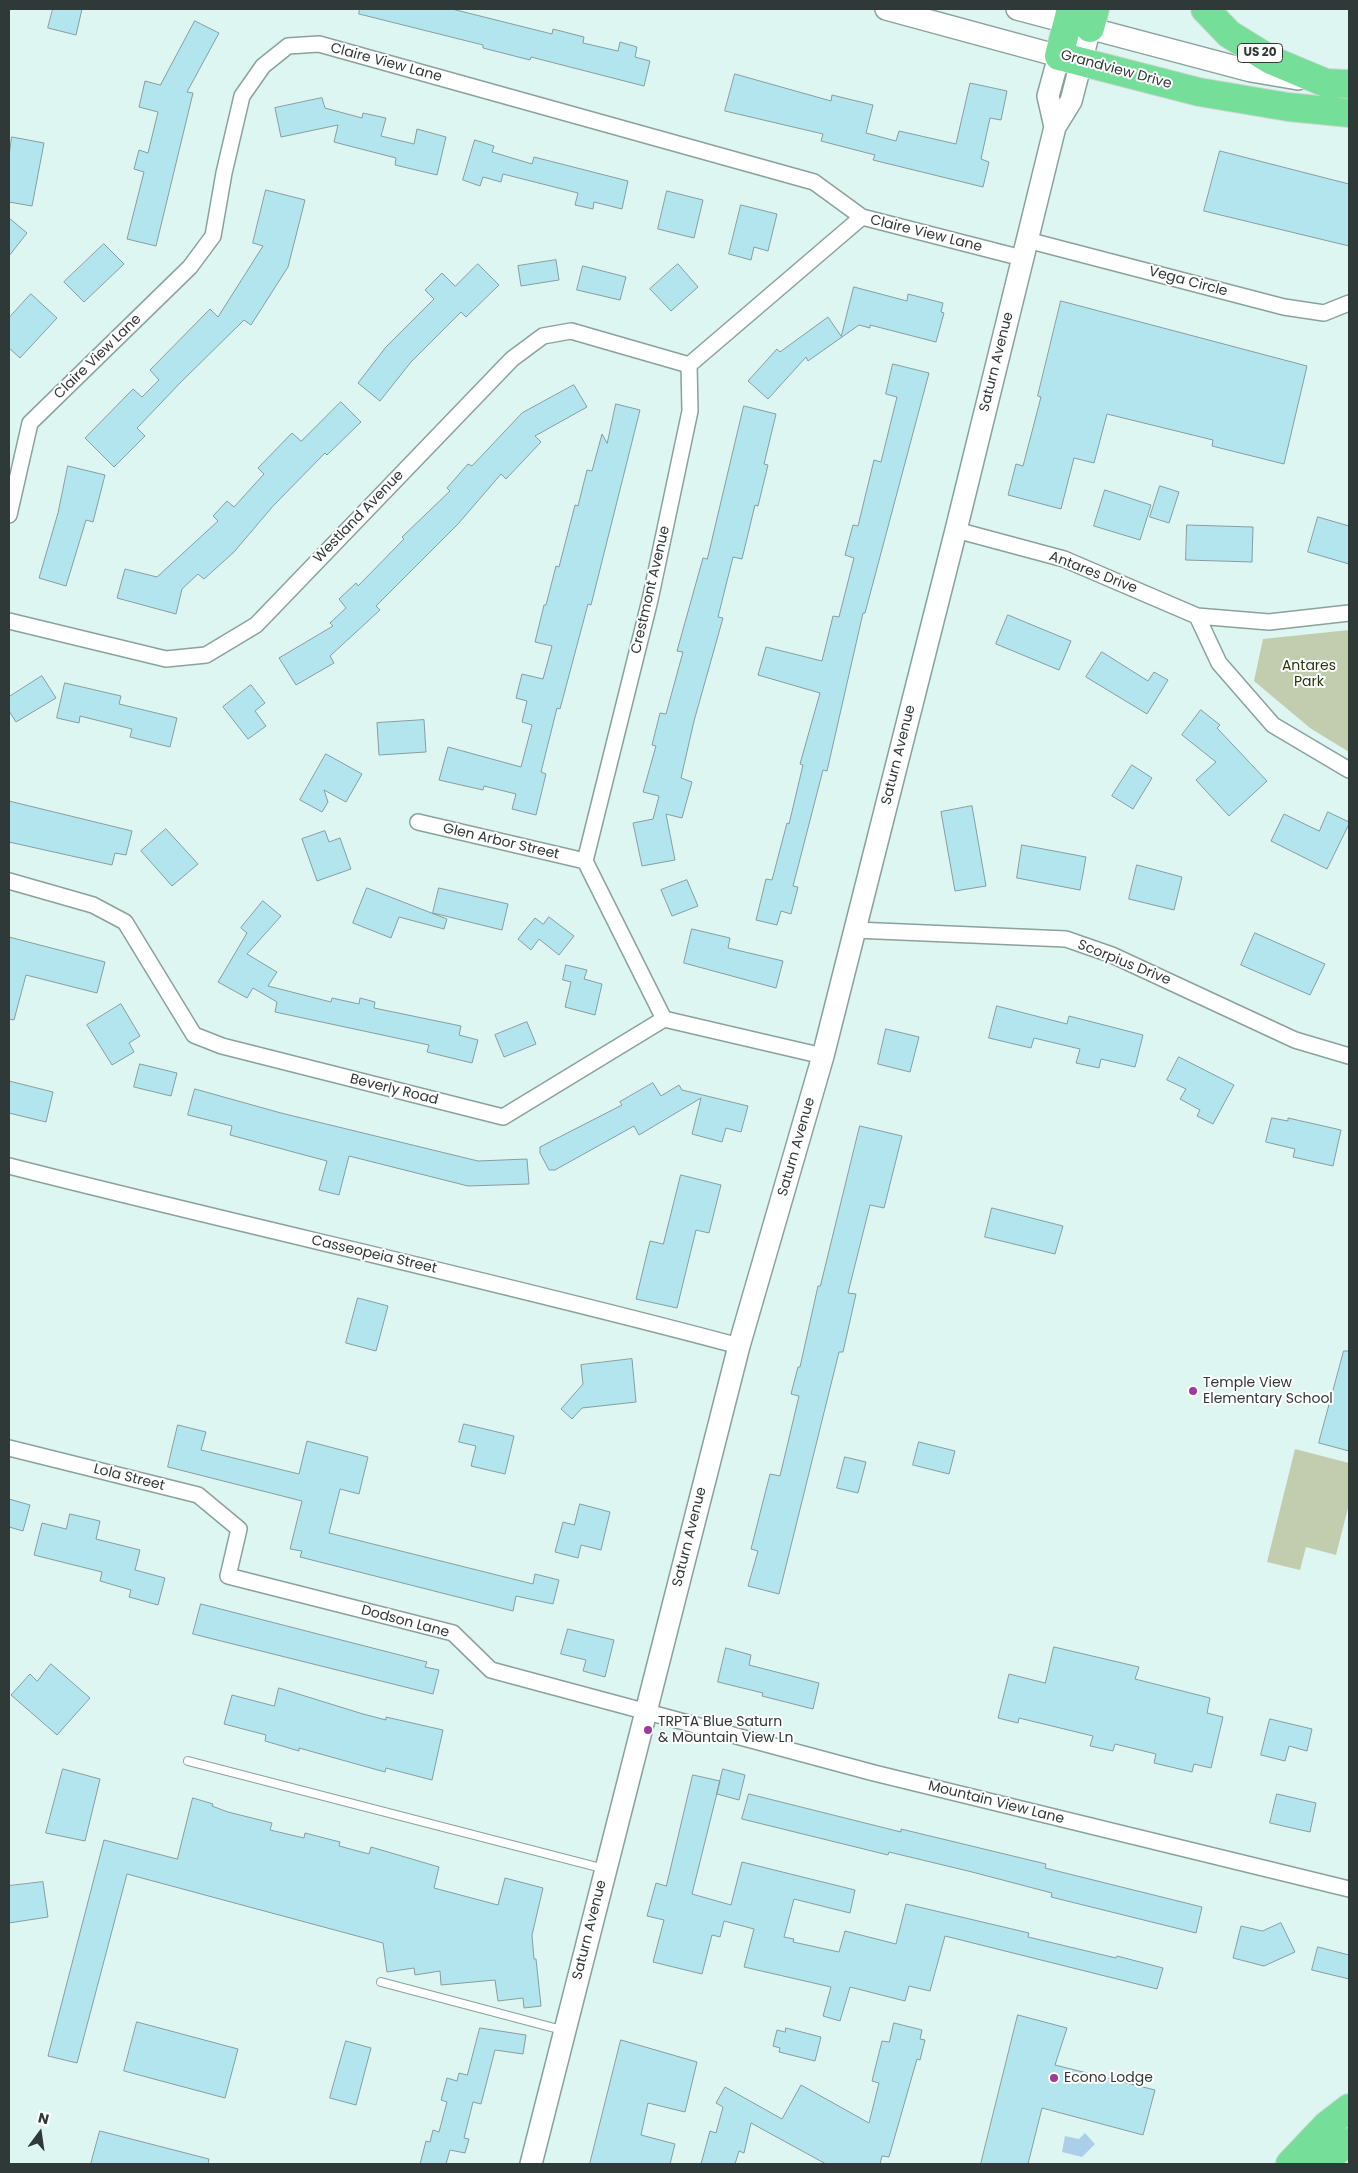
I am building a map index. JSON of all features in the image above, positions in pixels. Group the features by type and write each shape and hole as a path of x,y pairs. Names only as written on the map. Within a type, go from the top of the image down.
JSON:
{"highway":[{"name":"US 20","path":"1205,9 1229,34 1271,60 1337,84"},
{"path":"1070,58 1081,17"},
{"name":"Grandview Drive","path":"1070,58 1200,92 1288,107 1349,113"},
{"path":"1290,2164 1327,2125 1349,2108"},
{"path":"1318,2164 1349,2142"}],"street":[{"name":"Grandview Drive","path":"886,9 1070,58"},
{"path":"1017,9 1081,17 1251,71 1337,84"},
{"name":"Claire View Lane","path":"9,515 30,424 190,267 213,236 224,173 242,96 263,66 288,46 319,44 814,182 862,218 1024,249"},
{"name":"Saturn Avenue","path":"531,2164 739,1346 823,1056 956,530 1055,128 1048,96 1070,58"},
{"path":"689,365 862,218"},
{"name":"Vega Circle","path":"1024,249 1284,307 1324,313 1349,303"},
{"name":"Westland Avenue","path":"9,621 166,659 206,656 256,624 512,360 543,336 571,331 689,365"},
{"name":"Crestmont Avenue","path":"585,861 650,600 690,411 689,365"},
{"name":"Antares Drive","path":"956,530 1064,560 1197,616 1269,622 1349,613"},
{"path":"1197,616 1219,663 1273,725 1349,770"},
{"name":"Glen Arbor Street","path":"418,822 585,861"},
{"path":"585,861 664,1019 823,1056"},
{"name":"Beverly Road","path":"9,881 93,904 125,922 194,1035 222,1046 503,1117 664,1019"},
{"name":"Scorpius Drive","path":"855,930 1066,939 1112,955 1295,1040 1349,1056"},
{"name":"Casseopeia Street","path":"9,1166 174,1208 578,1303 739,1346"},
{"name":"Lola Street","path":"9,1448 198,1495 238,1529"},
{"name":"Dodson Lane","path":"238,1529 228,1576 453,1633 491,1670 645,1712"},
{"name":"Mountain View Lane","path":"645,1712 874,1773 1349,1889"}],"lane":[{"path":"188,1761 605,1869"},
{"path":"380,1982 564,2031"}],"green space":[{"name":"Antares Park","path":"1349,630 1349,752 1310,728 1254,681 1263,639"},
{"path":"1295,1449 1349,1463 1349,1504 1336,1555 1306,1547 1300,1570 1267,1562"}],"water":[{"path":"1085,2133 1095,2144 1082,2157 1062,2152 1065,2136 1079,2139"}],"building":[{"path":"53,9 82,9 76,35 48,28"},
{"path":"360,9 452,9 552,34 553,29 584,37 583,43 618,51 620,42 637,47 635,57 650,61 644,86 531,57 530,60 483,48 483,45 359,14"},
{"path":"195,21 219,33 187,92 193,93 156,246 127,239 144,172 134,169 139,150 148,153 158,112 139,107 145,81 160,85"},
{"path":"735,74 831,101 832,95 873,105 866,133 896,141 899,131 956,144 970,83 1007,91 1001,120 990,118 981,159 989,162 983,187 873,160 875,155 821,141 823,134 725,111"},
{"path":"322,98 325,108 362,118 363,113 386,118 381,136 414,144 417,129 446,137 437,175 395,165 396,158 334,142 338,125 281,137 275,108"},
{"path":"12,137 44,143 32,206 9,202 9,156"},
{"path":"475,140 494,146 492,152 532,164 534,157 628,181 622,209 594,202 593,209 575,205 578,193 503,174 501,182 483,177 480,186 463,180"},
{"path":"1220,151 1349,184 1349,246 1204,211"},
{"path":"266,190 305,200 288,267 251,325 244,320 182,381 137,428 145,436 114,467 85,438 133,389 142,397 159,380 150,370 210,309 218,317 263,246 253,243"},
{"path":"667,191 703,200 694,238 658,229"},
{"path":"741,205 777,214 768,251 754,247 751,260 729,254"},
{"path":"9,218 27,233 9,256"},
{"path":"104,244 124,264 84,302 64,282"},
{"path":"556,260 559,280 521,286 518,266"},
{"path":"478,264 499,285 466,317 461,312 411,362 380,401 358,383 386,347 434,299 425,290 442,273 455,286"},
{"path":"678,264 698,287 671,311 650,289"},
{"path":"583,266 626,277 620,300 577,290"},
{"path":"854,287 907,301 908,294 943,303 941,312 944,313 936,342 870,325 870,328 859,325 808,361 806,357 768,399 748,381 777,349 780,352 828,317 841,336"},
{"path":"31,294 57,318 20,358 9,348 9,318"},
{"path":"1061,301 1307,366 1284,464 1212,446 1213,440 1107,414 1094,463 1074,458 1061,509 1008,495 1016,464 1023,466 1041,397 1038,396"},
{"path":"893,364 929,373 865,613 863,613 827,771 823,770 793,886 798,887 791,914 781,911 777,925 756,920 766,879 772,880 787,823 789,824 803,765 800,764 820,693 758,675 766,647 822,661 833,616 839,617 854,558 845,555 853,525 858,526 874,460 881,462 897,397 886,394"},
{"path":"574,385 587,407 535,436 541,442 506,479 501,474 458,524 376,606 380,610 330,656 334,663 296,685 279,658 333,626 330,623 346,608 339,599 356,583 358,586 404,539 402,537 450,491 447,488 468,464 472,466 522,413"},
{"path":"341,402 361,422 327,455 325,453 273,506 234,552 204,579 198,574 182,589 176,614 117,598 125,569 157,577 218,521 213,516 227,501 234,507 264,474 258,468 292,433 301,441"},
{"path":"616,404 640,410 591,605 588,604 560,709 557,708 541,772 546,774 536,815 512,809 516,794 484,786 483,790 439,780 448,747 521,767 532,725 522,722 527,701 516,698 522,674 543,679 552,646 535,642 544,605 546,605 556,566 559,567 575,505 578,506 587,470 592,471 602,434 607,443"},
{"path":"744,406 776,414 764,464 768,465 758,506 755,505 742,559 733,557 718,617 723,618 694,721 681,778 692,782 682,818 666,814 675,860 642,866 633,823 653,819 659,796 643,792 656,746 652,745 660,713 666,714 683,652 677,651 703,558 707,559"},
{"path":"68,466 105,475 93,522 86,520 66,586 39,578 58,513"},
{"path":"1160,486 1179,492 1169,523 1150,517"},
{"path":"1105,490 1151,505 1140,540 1094,526"},
{"path":"1318,517 1349,526 1349,564 1308,552"},
{"path":"1187,525 1253,527 1252,562 1186,560"},
{"path":"1008,615 1071,641 1059,670 996,644"},
{"path":"1102,652 1148,681 1154,672 1168,680 1147,714 1086,677"},
{"path":"42,676 56,698 16,722 9,711 9,697"},
{"path":"65,683 121,696 119,704 177,718 170,747 130,737 132,729 80,716 79,723 57,718"},
{"path":"251,685 265,703 255,711 266,726 248,739 223,707"},
{"path":"1201,710 1220,725 1217,728 1267,781 1229,816 1196,780 1216,762 1182,735"},
{"path":"424,720 426,752 379,755 377,723"},
{"path":"326,754 362,774 346,802 324,790 328,802 322,812 300,800"},
{"path":"1132,765 1152,778 1133,809 1112,796"},
{"path":"9,801 132,831 126,855 115,853 112,865 9,842"},
{"path":"972,806 986,886 955,891 941,812"},
{"path":"1328,812 1349,822 1349,824 1327,869 1271,841 1284,814 1319,831"},
{"path":"166,829 198,864 172,886 141,851"},
{"path":"325,831 329,842 340,838 351,869 317,881 302,839"},
{"path":"1022,845 1086,857 1080,890 1017,878"},
{"path":"1137,865 1182,877 1174,910 1129,899"},
{"path":"687,880 698,906 672,916 661,890"},
{"path":"367,888 447,919 444,929 399,917 391,938 353,923"},
{"path":"439,888 508,904 502,930 433,913"},
{"path":"263,901 281,916 247,954 277,972 268,986 331,1002 332,998 359,1004 360,998 375,1002 374,1008 461,1026 459,1035 478,1040 472,1063 427,1052 429,1045 275,1012 277,1002 253,988 247,998 218,982 247,933 241,928"},
{"path":"549,917 574,936 559,955 539,939 531,950 518,939 535,918 543,924"},
{"path":"692,929 730,938 728,948 783,961 776,988 684,963"},
{"path":"1255,933 1325,964 1310,995 1241,965"},
{"path":"9,937 105,962 97,993 26,975 14,1020 9,1019"},
{"path":"566,965 587,970 584,979 602,984 595,1015 565,1007 571,982 563,980"},
{"path":"121,1004 140,1036 129,1043 134,1052 112,1065 87,1025"},
{"path":"997,1006 1067,1024 1069,1016 1143,1035 1135,1067 1101,1059 1099,1068 1076,1063 1080,1049 1034,1038 1031,1048 989,1038"},
{"path":"527,1022 536,1044 504,1057 495,1035"},
{"path":"886,1029 919,1037 910,1072 878,1064"},
{"path":"1179,1057 1234,1085 1213,1124 1197,1116 1200,1110 1180,1099 1186,1089 1167,1080"},
{"path":"140,1064 177,1073 171,1096 134,1087"},
{"path":"9,1081 53,1092 46,1122 9,1113"},
{"path":"653,1083 661,1096 679,1085 682,1090 748,1106 741,1132 726,1128 722,1142 692,1134 701,1098 639,1135 634,1126 555,1170 549,1170 540,1153 540,1147 622,1105 620,1102"},
{"path":"195,1089 281,1113 478,1161 527,1159 529,1184 468,1186 349,1156 339,1195 319,1190 327,1161 230,1135 232,1126 188,1115"},
{"path":"1272,1118 1288,1121 1288,1118 1341,1130 1333,1166 1293,1157 1295,1149 1266,1142"},
{"path":"860,1126 902,1136 884,1208 870,1205 848,1293 856,1294 843,1352 839,1352 779,1594 748,1586 758,1551 751,1549 770,1474 780,1476 799,1396 791,1394 798,1367 800,1367 818,1286 820,1286"},
{"path":"681,1175 721,1185 709,1233 696,1230 677,1308 636,1299 650,1241 663,1244"},
{"path":"992,1208 1063,1226 1055,1254 985,1237"},
{"path":"358,1298 388,1306 376,1351 346,1343"},
{"path":"1344,1351 1349,1351 1349,1451 1319,1443"},
{"path":"632,1359 636,1402 582,1408 572,1419 561,1409 583,1384 581,1365"},
{"path":"464,1424 514,1436 505,1474 471,1466 476,1446 459,1442"},
{"path":"178,1425 206,1432 201,1450 299,1474 307,1441 368,1457 359,1494 340,1489 329,1533 533,1584 535,1574 559,1580 553,1604 516,1596 513,1611 300,1557 302,1551 290,1549 302,1501 168,1467"},
{"path":"919,1442 955,1451 949,1474 913,1465"},
{"path":"845,1457 866,1462 858,1493 837,1488"},
{"path":"9,1499 30,1505 23,1531 9,1527"},
{"path":"580,1504 610,1512 601,1550 581,1545 578,1558 555,1552 563,1522 574,1525"},
{"path":"70,1514 100,1521 96,1539 140,1550 135,1570 165,1578 158,1605 129,1597 131,1590 100,1581 102,1572 34,1555 42,1523 66,1529"},
{"path":"201,1604 427,1662 425,1667 439,1670 433,1694 193,1634"},
{"path":"568,1629 614,1640 605,1677 583,1671 586,1660 561,1654"},
{"path":"1054,1647 1139,1667 1135,1679 1210,1698 1207,1713 1223,1717 1211,1768 1194,1764 1192,1772 1154,1763 1156,1754 1115,1744 1113,1751 1090,1746 1093,1736 1019,1718 1018,1723 998,1718 1009,1674 1045,1683"},
{"path":"726,1648 751,1655 749,1665 819,1683 813,1709 762,1696 763,1693 718,1682"},
{"path":"51,1664 90,1698 57,1735 11,1695 30,1674 37,1681"},
{"path":"279,1688 386,1720 386,1717 443,1730 432,1780 386,1768 385,1772 299,1748 299,1751 265,1741 266,1735 224,1724 232,1695 274,1706"},
{"path":"1270,1719 1312,1729 1307,1751 1289,1746 1285,1761 1261,1755"},
{"path":"63,1769 100,1779 85,1841 46,1833"},
{"path":"723,1769 745,1775 739,1800 717,1794"},
{"path":"693,1775 720,1781 692,1894 731,1905 742,1862 855,1890 850,1913 794,1899 784,1937 794,1939 793,1942 839,1952 845,1931 896,1944 906,1904 1029,1933 1028,1937 1163,1968 1157,1989 945,1936 930,1991 909,1986 905,2001 850,1987 840,2021 823,2016 831,1987 744,1967 754,1929 724,1921 720,1937 712,1935 702,1974 653,1962 664,1920 647,1916 656,1883 666,1886"},
{"path":"749,1794 901,1832 901,1829 1046,1864 1045,1868 1202,1907 1196,1933 1051,1897 1052,1893 972,1872 889,1852 888,1855 742,1819"},
{"path":"1277,1794 1316,1803 1310,1832 1270,1823"},
{"path":"193,1798 213,1804 212,1806 228,1812 272,1823 270,1830 304,1838 305,1833 340,1842 339,1846 369,1854 371,1847 439,1867 434,1888 498,1905 505,1878 543,1888 532,1935 541,2006 524,2008 523,1998 498,2001 495,1980 441,1985 440,1971 415,1975 414,1968 387,1972 383,1943 127,1874 77,2063 48,2056 104,1840 177,1859"},
{"path":"43,1882 48,1917 9,1923 9,1886"},
{"path":"1281,1923 1295,1952 1264,1966 1233,1958 1241,1926 1262,1931"},
{"path":"1318,1947 1349,1955 1349,1979 1312,1970"},
{"name":"Econo Lodge","path":"1018,2015 1067,2028 1055,2065 1155,2090 1143,2135 1042,2108 1028,2164 981,2164"},
{"path":"137,2022 238,2049 225,2098 124,2071"},
{"path":"894,2023 922,2030 920,2039 925,2040 920,2060 917,2059 889,2157 882,2156 880,2164 826,2164 751,2123 744,2153 739,2151 735,2164 701,2164 710,2131 716,2133 723,2107 716,2103 725,2087 782,2119 801,2085 869,2123 879,2083 872,2081 882,2041 889,2042"},
{"path":"480,2028 526,2035 523,2054 495,2050 481,2104 473,2102 464,2138 469,2139 465,2153 450,2150 446,2164 420,2164 426,2141 430,2142 433,2130 439,2132 447,2102 441,2100 447,2078 457,2081 459,2073 467,2075"},
{"path":"786,2028 821,2037 815,2061 779,2052 780,2048 773,2046 777,2030 785,2032"},
{"path":"621,2040 697,2062 685,2112 648,2103 641,2135 675,2144 670,2164 590,2164"},
{"path":"346,2041 371,2048 356,2105 330,2098"},
{"path":"100,2131 209,2159 208,2164 91,2164"}],"place":[{"name":"Temple View Elementary School","path":"1193,1391"},
{"name":"TRPTA Blue Saturn & Mountain View Ln","path":"648,1730"},
{"name":"Econo Lodge","path":"1054,2078"}]}
